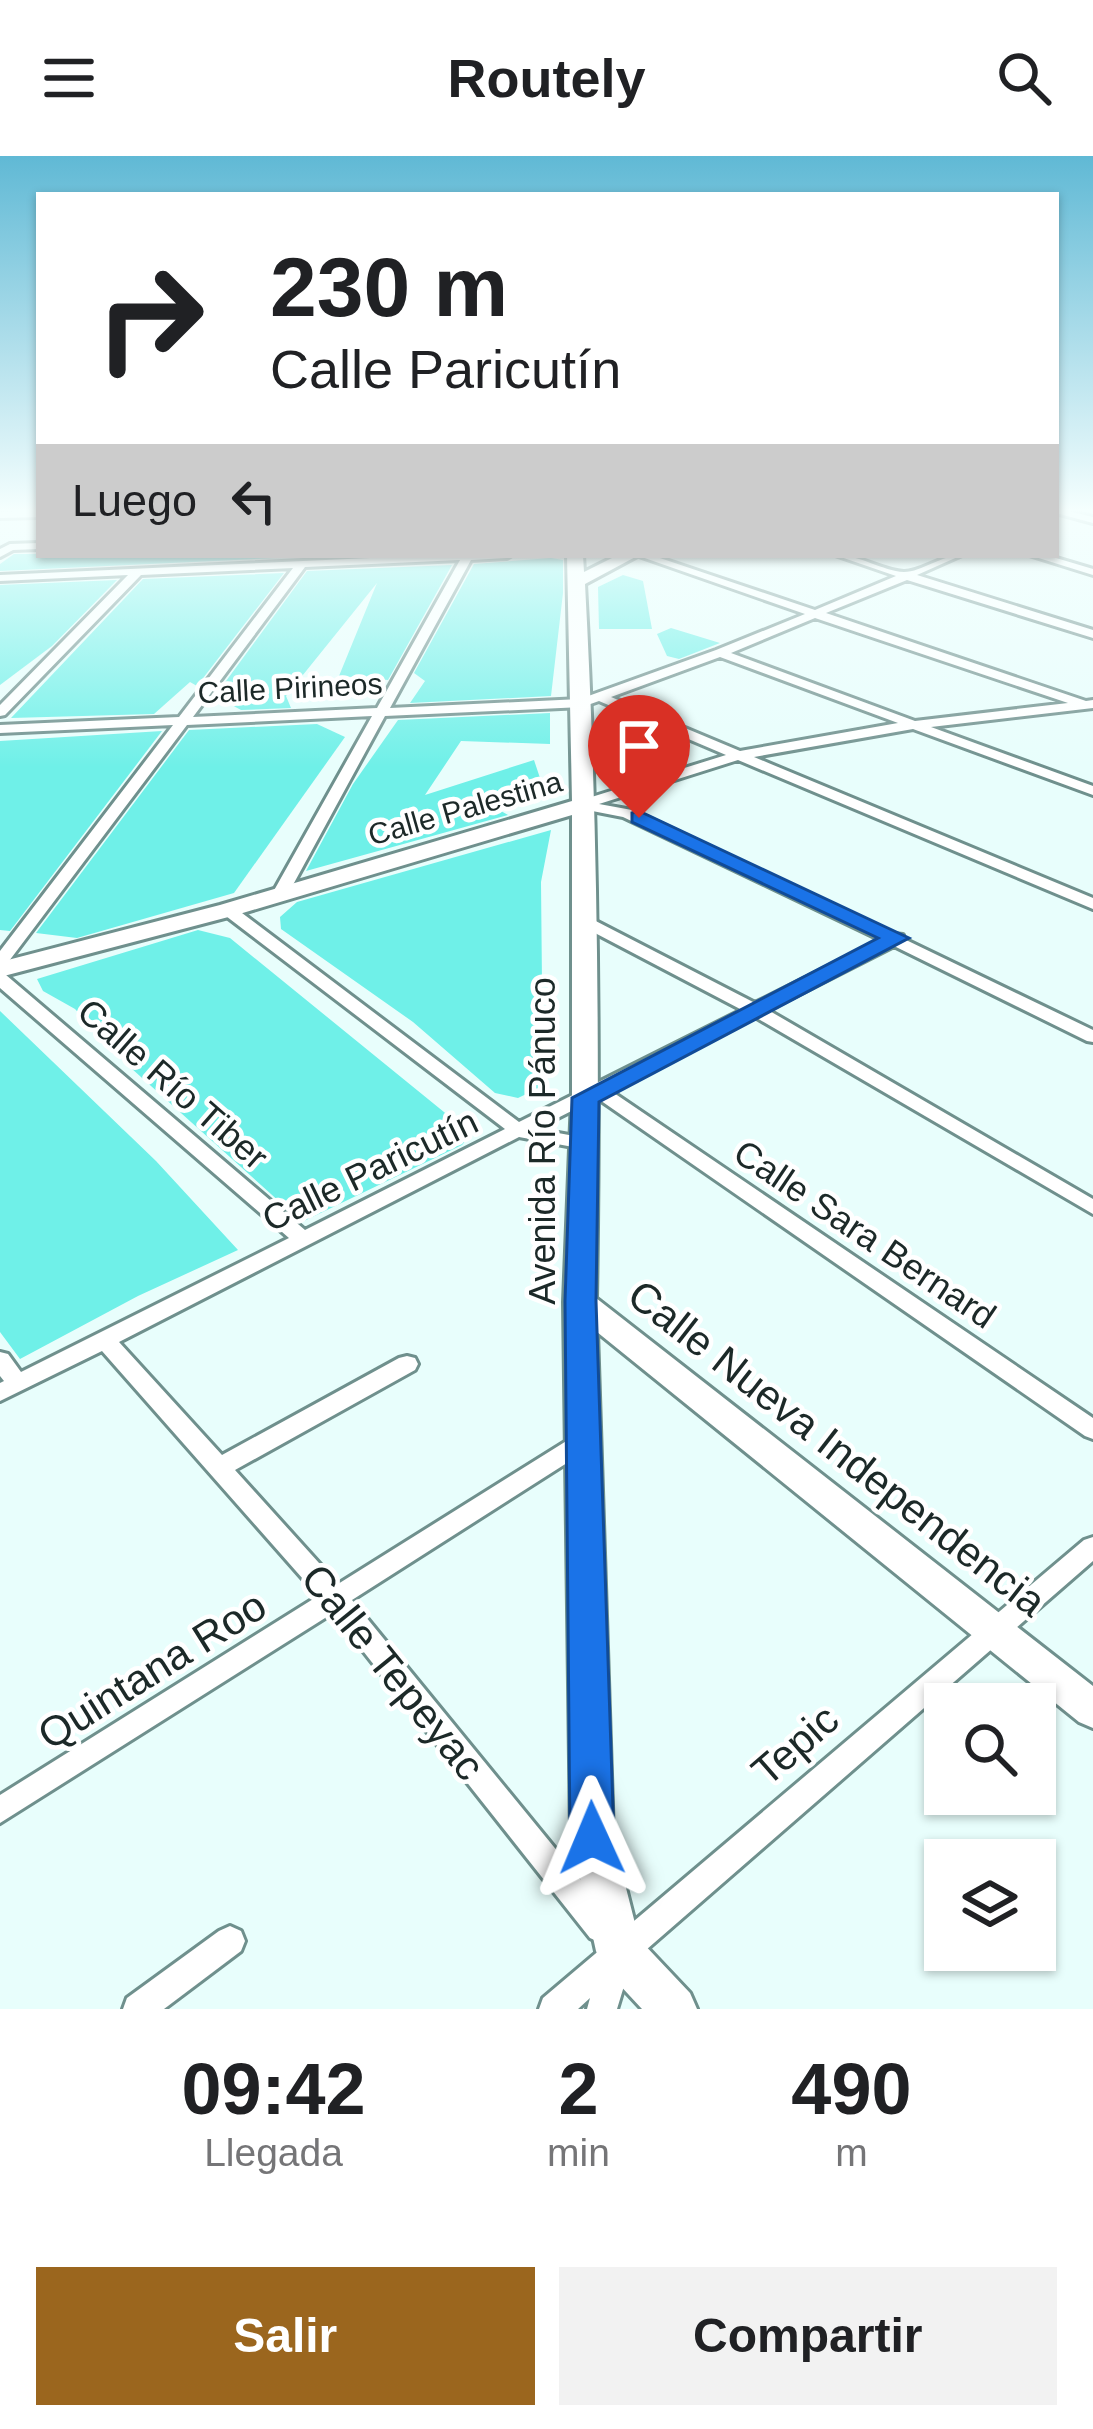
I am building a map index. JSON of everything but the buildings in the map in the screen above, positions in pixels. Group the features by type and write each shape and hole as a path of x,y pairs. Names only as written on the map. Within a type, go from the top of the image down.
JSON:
{"street":[{"path":"0,712 116,594"},
{"path":"0,971 278,594"},
{"path":"280,894 446,594"},
{"name":"Avenida Río Pánuco","path":"579,594 591,700 582,805 580,919 592,1095 584,1143 580,1301 592,1838 619,1951 602,2009"},
{"path":"757,594 1091,706"},
{"path":"591,700 720,653 858,594"},
{"path":"968,594 1093,634"},
{"path":"720,653 1093,791"},
{"path":"591,700 740,755 1093,904"},
{"name":"Calle Pirineos","path":"0,729 591,700"},
{"name":"Calle Palestina","path":"0,971 228,910 740,755 910,724 1091,706"},
{"path":"582,805 639,818 897,938 1093,1037"},
{"path":"228,910 521,1132 584,1143"},
{"path":"580,919 757,1011 1093,1208"},
{"name":"Calle Paricutín","path":"9,1388 897,938"},
{"name":"Calle Río Tiber","path":"0,971 304,1240"},
{"name":"Calle Sara Bernard","path":"592,1095 1093,1430"},
{"name":"Calle Nueva Independencia","path":"580,1301 1093,1710"},
{"name":"Calle Tepeyac","path":"105,1340 337,1600 619,1951 674,2009"},
{"path":"0,1360 9,1388"},
{"path":"218,1468 406,1364"},
{"name":"Quintana Roo","path":"0,1810 586,1439"},
{"name":"Tepic","path":"554,2009 1093,1547"},
{"path":"138,2009 230,1941"}],"route":[{"path":"592,1838 580,1301 586,1098 897,938 639,818"}]}
